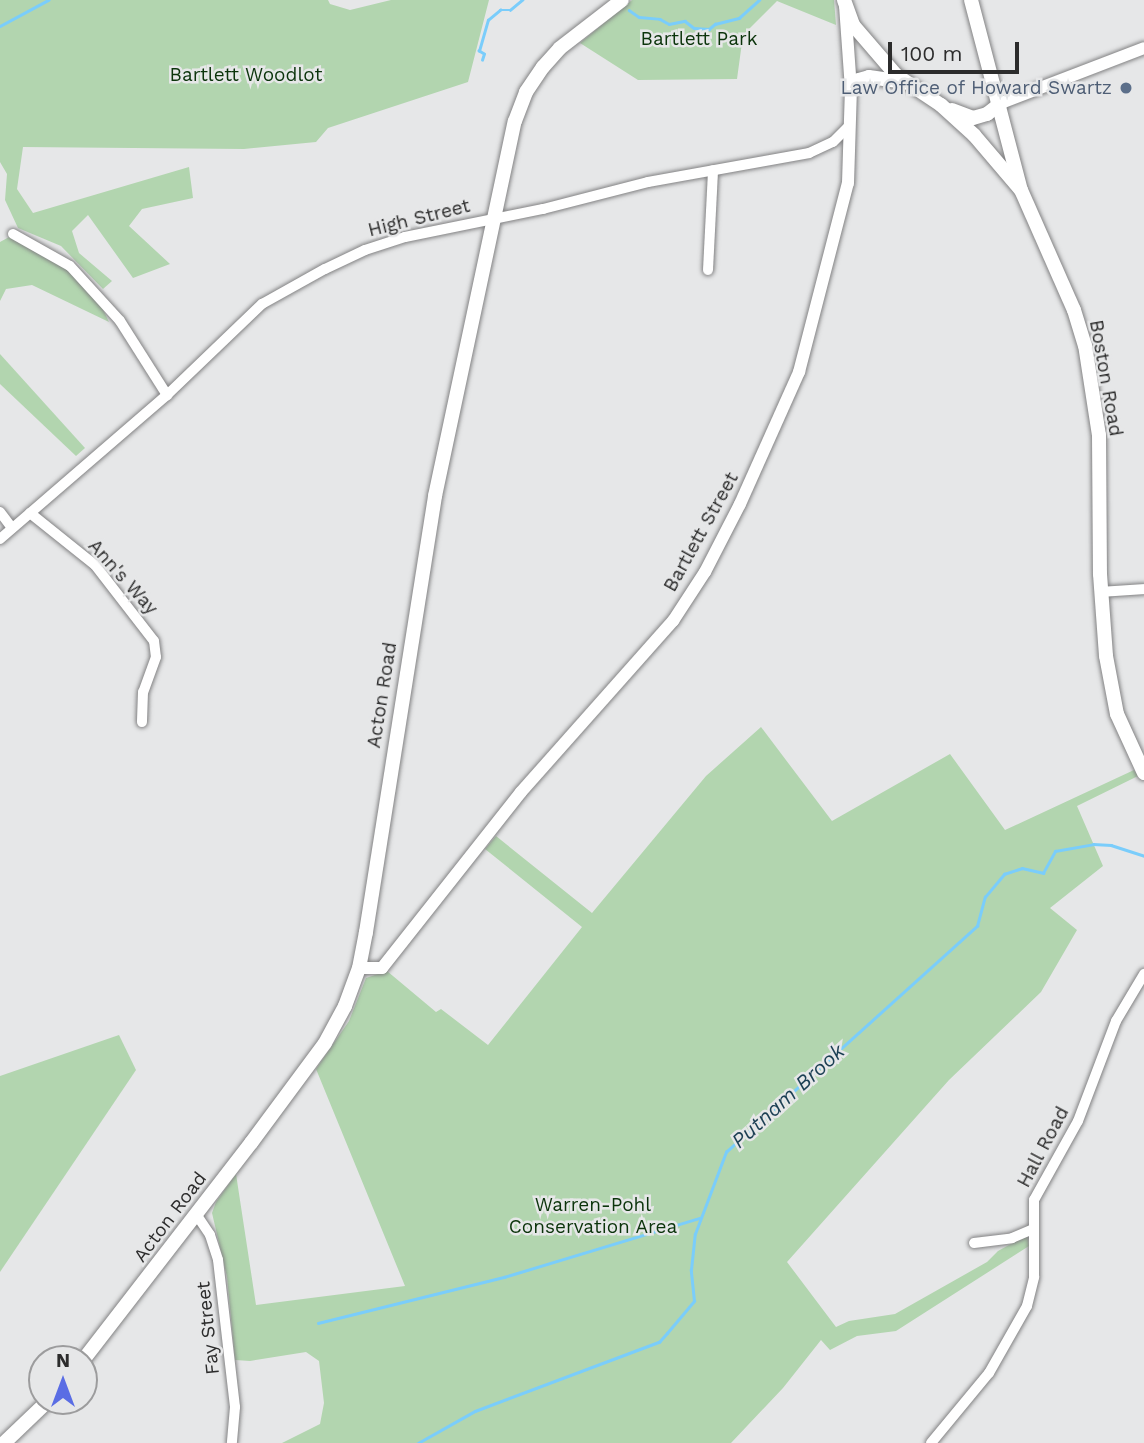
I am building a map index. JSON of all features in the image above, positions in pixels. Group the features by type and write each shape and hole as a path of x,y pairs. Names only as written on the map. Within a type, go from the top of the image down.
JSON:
{"main road":[{"name":"Acton Road","path":"95,1345 325,1043 345,1006 359,968 435,496 515,121 526,92 561,48 622,0"},
{"name":"Boston Road","path":"971,0 990,74 1001,103 1021,190 1074,310 1085,345 1099,435 1101,592 1106,656 1113,699 1128,741 1144,774"},
{"path":"844,3 867,44 906,83 964,116 980,117 1001,103"},
{"path":"980,117 991,97 990,74"},
{"path":"851,89 859,80 869,76 906,83"},
{"path":"941,105 974,135 1021,190"},
{"path":"4,1443 33,1415"}],"street":[{"name":"Bartlett Street","path":"359,968 382,968 521,792 673,621 705,572 776,429 799,372 848,183 851,89 844,3"},
{"path":"1001,103 1144,47"},
{"name":"High Street","path":"0,539 167,395 261,304 365,250 405,237 713,170 809,153 833,142 850,125"},
{"path":"708,270 713,170"},
{"path":"13,234 70,266 120,321 167,395"},
{"path":"0,513 12,528"},
{"name":"Ann's Way","path":"30,513 95,565 154,641 156,657 142,692 142,722"},
{"path":"1101,592 1144,589"},
{"name":"Hall Road","path":"931,1443 989,1373 1027,1306 1034,1278 1034,1200 1078,1121 1116,1021 1144,974"},
{"name":"Fay Street","path":"196,1214 211,1235 218,1260 236,1420 232,1443"},
{"path":"974,1243 1012,1238 1033,1229"}],"green space":[{"name":"Bartlett Woodlot","path":"0,0 328,0 330,4 350,10 391,0 489,0 468,82 328,128 316,142 244,149 23,147 17,189 33,213 189,167 193,198 142,209 129,226 170,264 133,278 88,215 72,231 79,253 112,281 103,289 61,246 18,228 5,200 7,174 0,162"},
{"name":"Bartlett Park","path":"632,0 834,0 836,25 777,1 743,35 737,79 638,80 580,43"},
{"path":"11,236 70,266 97,297 109,322 32,285 6,289 0,301 0,242"},
{"path":"0,354 85,448 76,456 0,384"},
{"name":"Warren-Pohl Conservation Area","path":"761,727 832,821 950,754 1005,830 1134,770 1138,776 1077,806 1103,866 1050,908 1077,930 1041,992 949,1080 787,1262 836,1327 849,1321 895,1314 987,1262 998,1251 1027,1235 1029,1246 896,1331 857,1336 830,1350 821,1340 783,1388 731,1443 282,1443 320,1424 324,1403 319,1361 306,1352 250,1361 235,1360 227,1277 212,1213 216,1202 236,1174 256,1305 405,1286 316,1069 349,1021 366,978 387,971 436,1012 441,1009 488,1045 582,927 485,849 496,836 592,913 706,776"},
{"path":"119,1035 136,1070 0,1272 0,1076"}],"waterway":[{"path":"0,26 48,0"},
{"path":"482,60 484,54 479,51 488,20 500,10 510,10 522,0"},
{"path":"629,10 639,17 660,19 669,24 685,21 694,28 709,29 715,24 739,18 759,0"},
{"name":"Putnam Brook","path":"418,1443 475,1411 659,1342 694,1301 691,1270 695,1234 726,1152 977,926 985,897 1004,874 1022,868 1043,873 1055,851 1093,844 1111,845 1144,856"},
{"path":"318,1323 504,1277 699,1218"}],"place":[{"name":"Law Office of Howard Swartz","path":"1126,88"}]}
